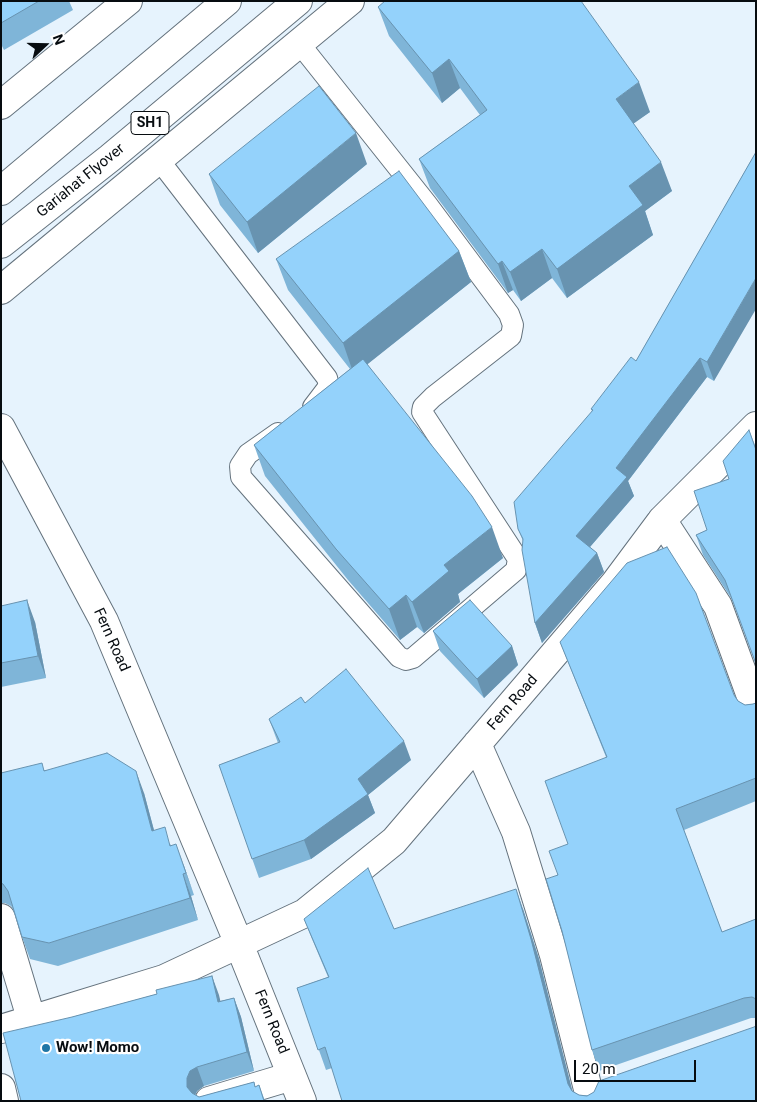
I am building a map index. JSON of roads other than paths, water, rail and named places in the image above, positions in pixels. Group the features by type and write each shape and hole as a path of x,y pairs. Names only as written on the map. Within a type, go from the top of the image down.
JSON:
{"street":[{"path":"1,105 128,1"},
{"path":"1,191 227,1"},
{"name":"Gariahat Flyover","path":"1,244 110,158 298,1"},
{"path":"1,290 350,1"},
{"name":"Fern Road","path":"1,1029 31,1018 164,979 305,913 394,841 615,584 662,520 756,426"},
{"name":"Fern Road","path":"1,428 104,621 239,944 297,1089"},
{"path":"662,520 718,606 756,710"},
{"path":"477,744 516,832 554,955 590,1096 616,1082"},
{"path":"1,918 31,1018"},
{"path":"1,1088 4,1101"},
{"path":"209,1101 297,1089"}],"lane":[{"path":"159,160 329,382 329,386 317,404 248,454 240,466 241,478 399,657 406,660 413,658 516,570 518,565 518,559 422,412 423,407 433,397 510,336 513,325 509,314 427,204 299,43"}],"place":[{"name":"Wow! Momo","path":"46,1048"}]}
